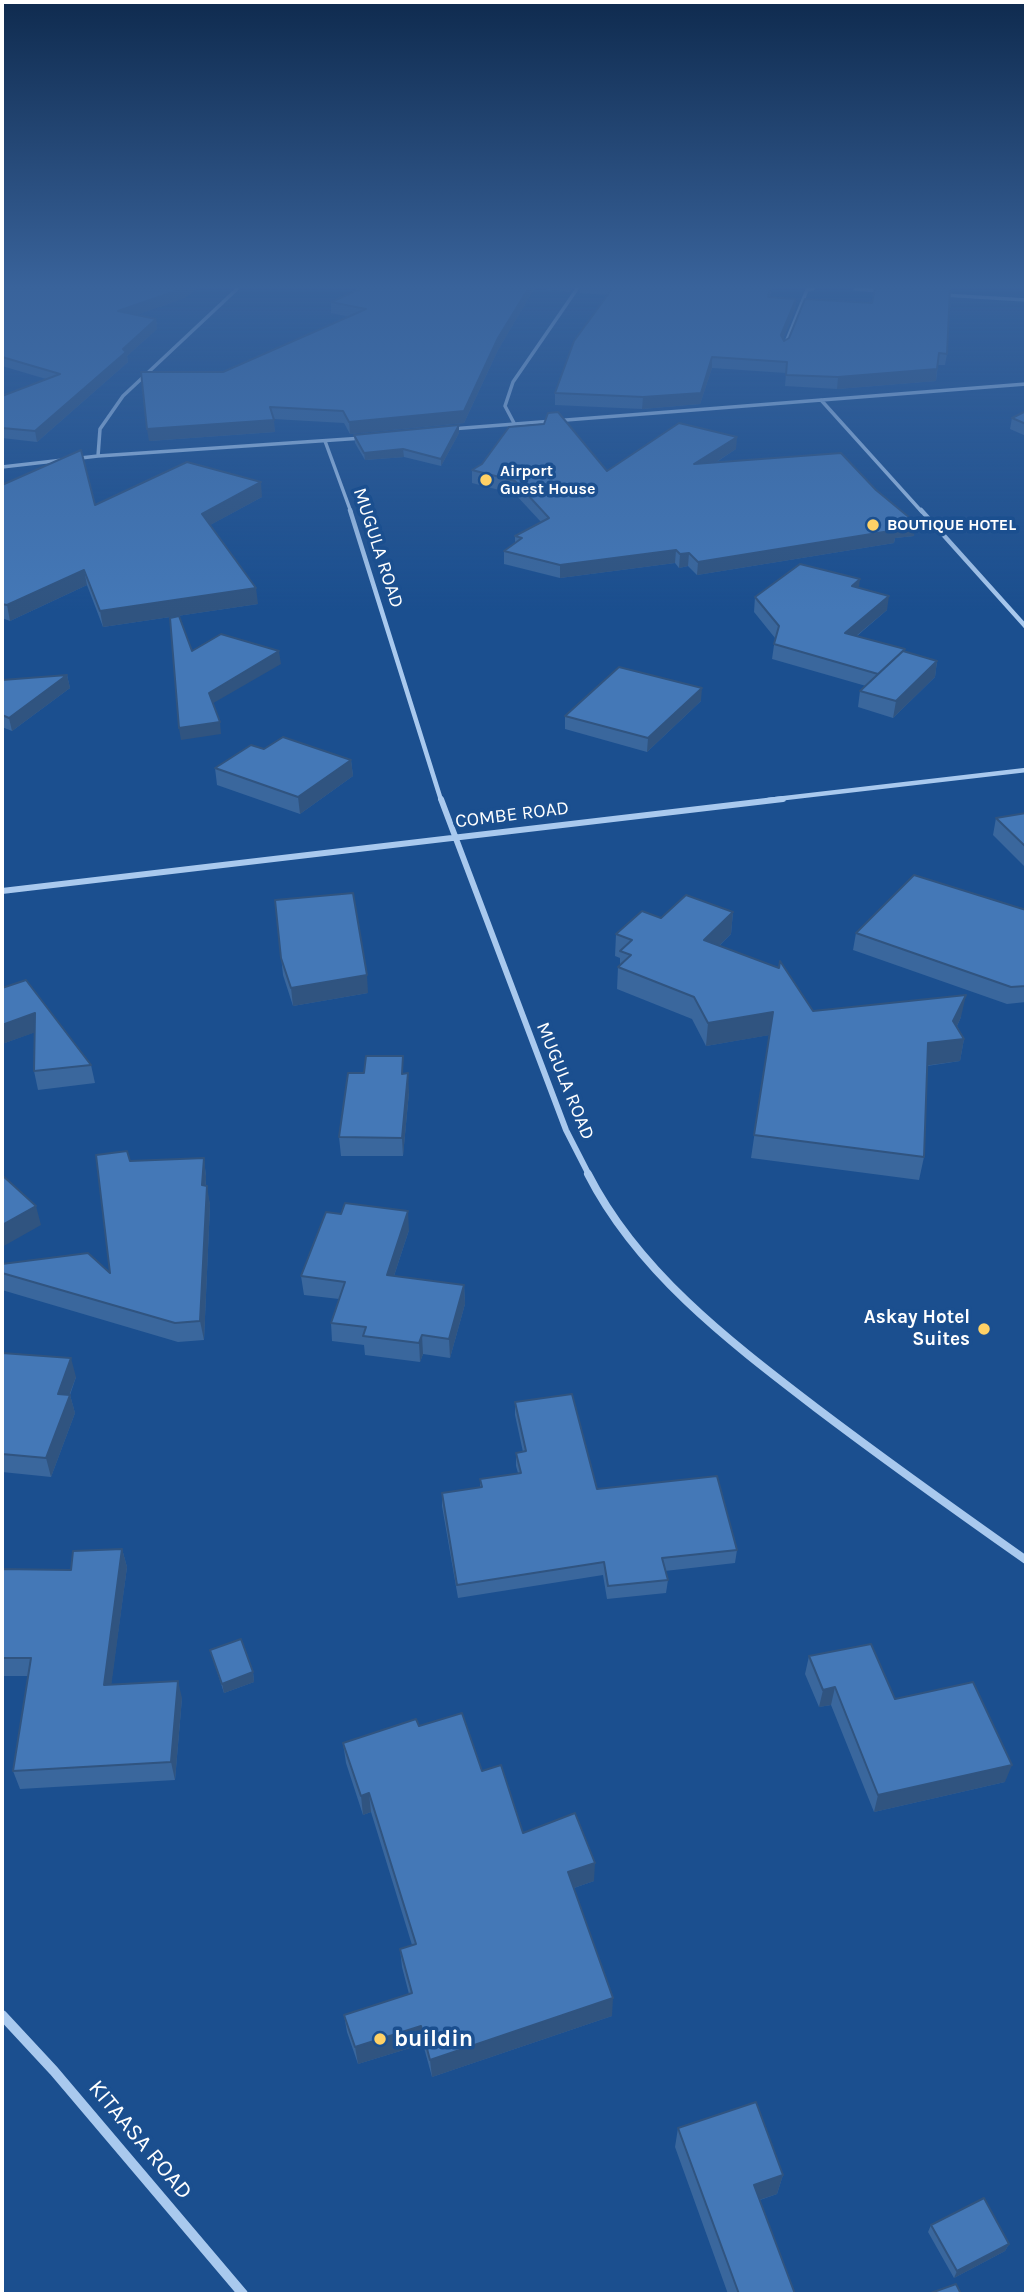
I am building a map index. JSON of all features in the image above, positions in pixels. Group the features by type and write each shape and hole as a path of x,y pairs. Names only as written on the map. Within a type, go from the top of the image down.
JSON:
{"street":[{"path":"98,456 99,431 125,396"},
{"path":"508,396 505,406 514,423"},
{"path":"446,430 870,396"},
{"path":"821,400 1026,627"},
{"path":"2,467 98,456 366,437"},
{"name":"MUGULA ROAD","path":"325,441 453,838 566,1130 607,1212 667,1283 743,1352 912,1480 1026,1560"},
{"name":"COMBE ROAD","path":"2,891 1026,771"},
{"name":"KITAASA ROAD","path":"2,2015 54,2071 243,2294"}],"building":[{"path":"2,396 75,396 35,431 2,428"},
{"path":"144,396 471,396 464,411 349,422 343,411 270,407 274,420 147,429"},
{"path":"1026,411 1026,424 1012,418"},
{"path":"558,412 607,471 679,423 737,437 694,464 841,453 876,490 916,523 891,525 896,530 698,562 689,553 680,554 676,550 560,565 504,551 522,538 515,536 549,518 515,481 472,470 482,464 509,427 544,424 548,413"},
{"path":"459,425 441,459 403,449 364,453 354,435"},
{"path":"81,450 95,505 187,462 261,482 202,514 256,588 100,611 84,570 7,605 2,604 2,485"},
{"path":"800,564 860,579 852,586 889,596 845,633 905,649 878,674 774,644 779,626 755,597"},
{"path":"179,616 192,651 221,634 279,651 209,693 220,722 179,728 170,618"},
{"path":"903,651 937,661 896,701 860,691"},
{"path":"619,667 702,688 648,738 565,716"},
{"path":"67,675 9,718 2,715 2,680"},
{"path":"283,737 351,760 298,797 215,768 251,745 264,749"},
{"path":"1026,813 1026,847 996,818"},
{"path":"914,875 1026,910 1026,986 1011,987 856,933"},
{"path":"353,893 367,975 291,988 281,958 275,900"},
{"path":"686,895 733,912 704,940 779,968 780,961 813,1011 966,995 953,1021 964,1039 928,1043 924,1157 754,1135 773,1012 708,1023 694,997 618,967 631,955 620,951 632,940 616,934 642,911 661,918"},
{"path":"26,980 91,1065 34,1071 35,1013 2,1025 2,988"},
{"path":"366,1056 403,1056 402,1074 408,1073 402,1138 339,1137 348,1073 364,1073"},
{"path":"127,1151 130,1161 204,1158 202,1185 207,1186 200,1321 175,1323 2,1273 2,1264 88,1253 110,1273 96,1155"},
{"path":"2,1175 36,1206 2,1225"},
{"path":"345,1203 408,1211 387,1275 464,1285 449,1339 422,1335 419,1343 363,1336 366,1327 331,1323 345,1282 301,1276 326,1212 341,1214"},
{"path":"2,1353 71,1358 58,1394 70,1395 46,1458 2,1454"},
{"path":"572,1394 597,1489 717,1476 737,1550 662,1558 668,1580 608,1586 604,1562 457,1585 442,1493 482,1487 480,1479 521,1473 516,1453 526,1451 515,1402"},
{"path":"122,1549 104,1685 178,1681 171,1762 13,1771 31,1658 2,1658 2,1569 71,1570 73,1551"},
{"path":"241,1639 253,1672 222,1684 210,1650"},
{"path":"871,1644 895,1699 973,1682 1012,1765 878,1795 835,1687 823,1690 809,1656"},
{"path":"462,1713 482,1771 501,1765 523,1833 575,1813 595,1863 568,1872 613,1998 430,2060 421,2026 355,2047 344,2015 412,1993 400,1949 416,1944 369,1793 361,1796 343,1743 416,1719 419,1726"},
{"path":"756,2102 783,2175 754,2185 795,2294 739,2294 678,2128"},
{"path":"984,2198 1009,2244 957,2271 931,2225"},
{"path":"956,2284 961,2294 928,2294"}],"place":[{"name":"Airport Guest House","path":"486,480"},
{"name":"BOUTIQUE HOTEL","path":"873,525"},
{"name":"Askay Hotel Suites","path":"984,1329"},
{"name":"buildin","path":"380,2039"}]}
